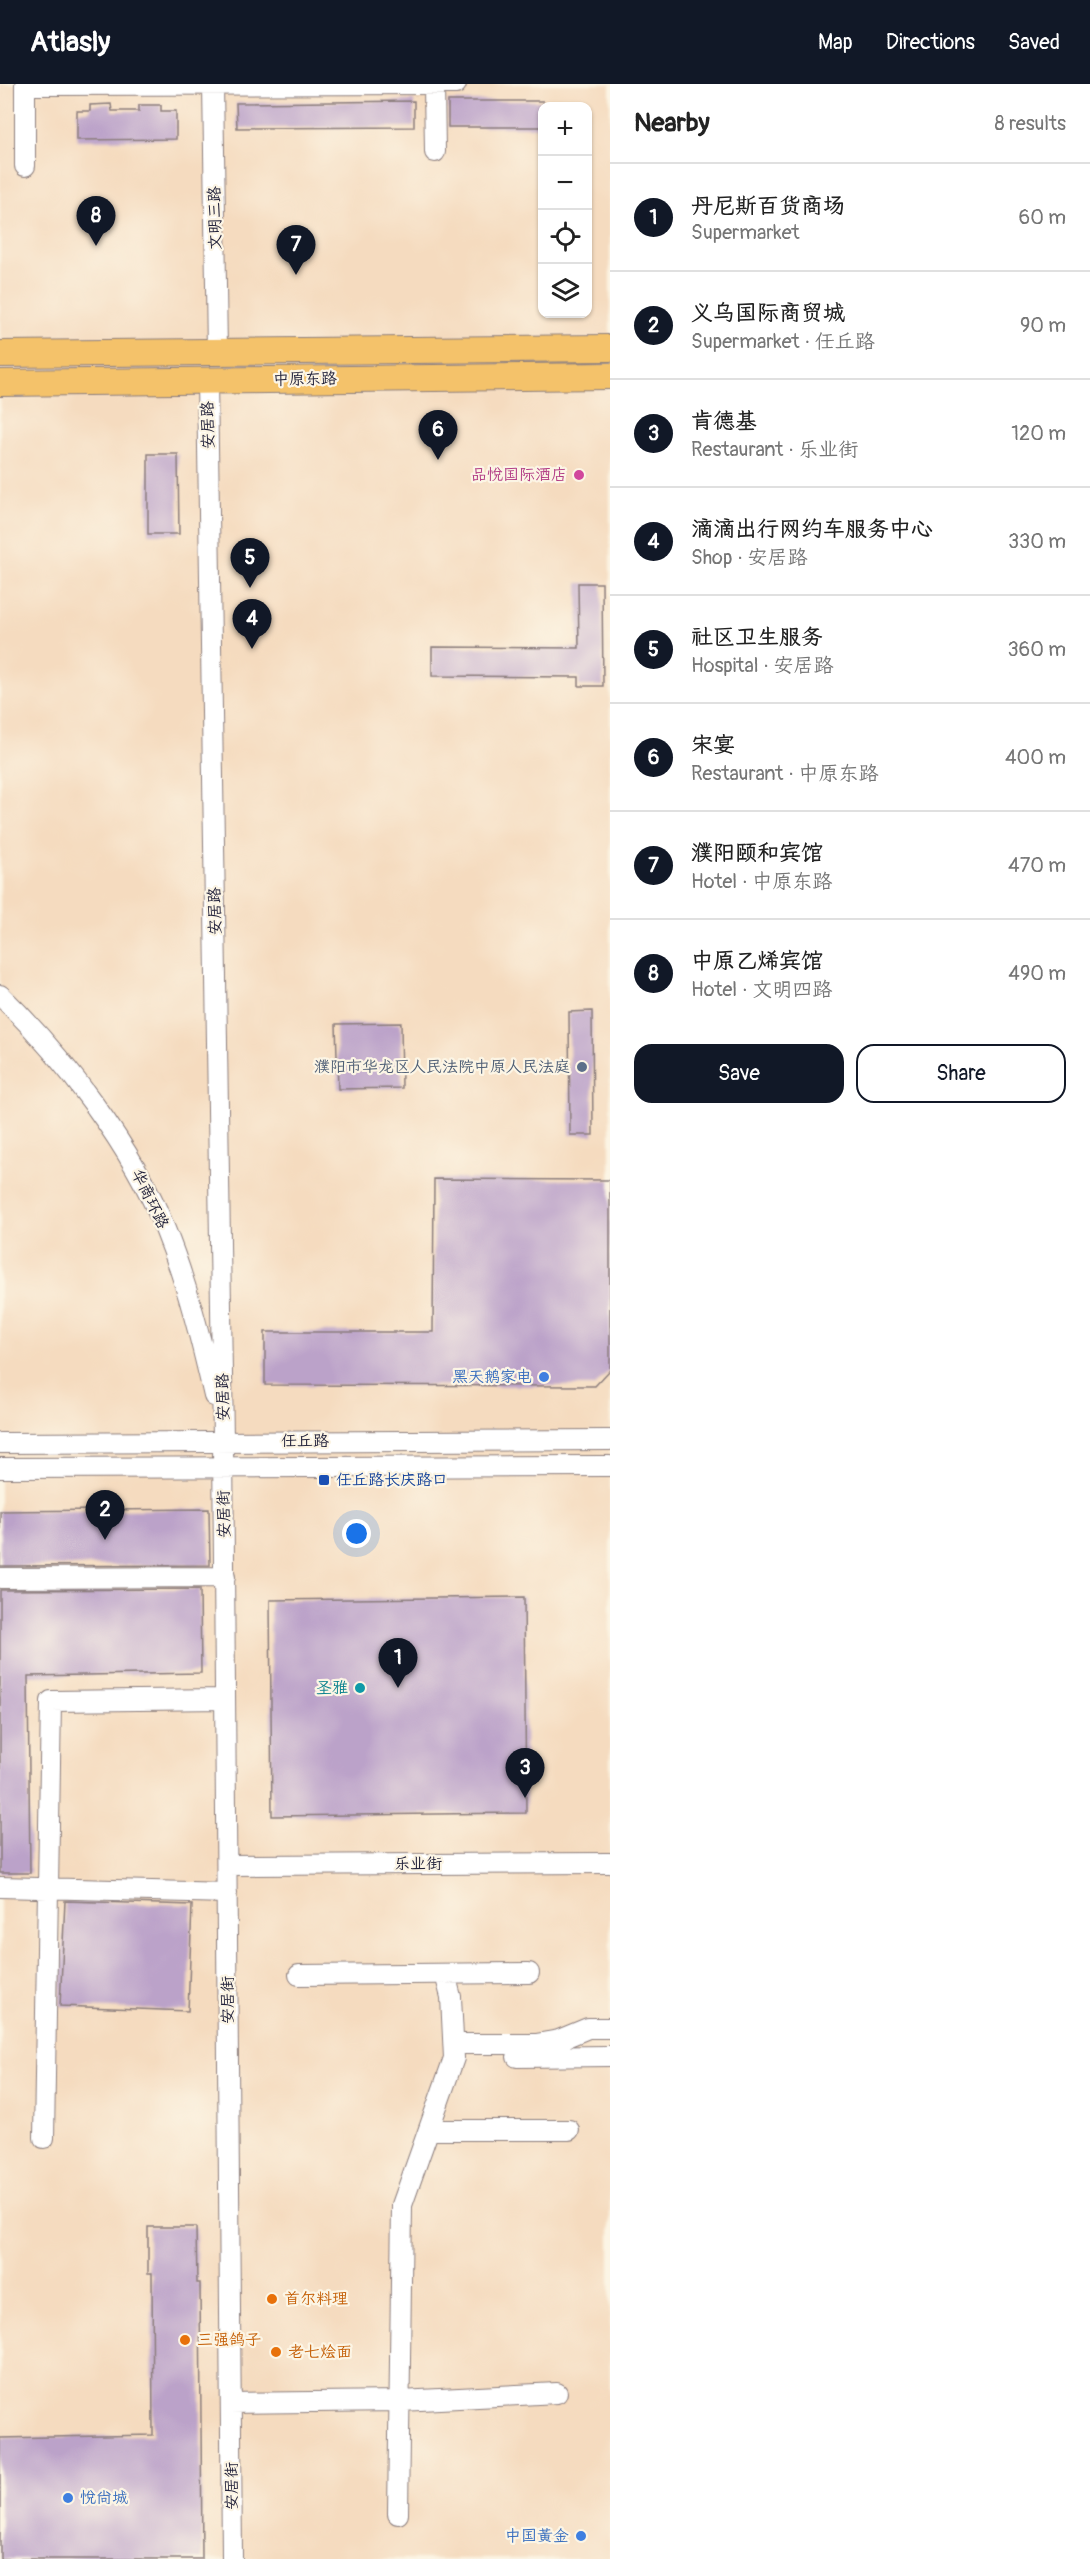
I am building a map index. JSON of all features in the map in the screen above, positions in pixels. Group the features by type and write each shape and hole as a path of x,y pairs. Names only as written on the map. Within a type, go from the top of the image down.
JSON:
{"main road":[{"name":"中原东路","path":"0,354 610,348"},
{"name":"中原东路","path":"0,383 610,376"}],"street":[{"name":"文明三路","path":"213,84 217,352"},
{"path":"434,84 435,152"},
{"path":"26,166 25,85 456,84"},
{"name":"安居路","path":"207,380 223,1441"},
{"name":"华商环路","path":"0,995 20,1014 88,1098 118,1140 144,1184 165,1229 194,1316 223,1441"},
{"name":"任丘路","path":"0,1443 610,1440"},
{"name":"安居街","path":"223,1441 232,2559"},
{"name":"任丘路","path":"0,1468 610,1466"},
{"path":"0,1578 225,1577"},
{"path":"44,2138 51,1701 225,1699"},
{"name":"乐业街","path":"227,1865 610,1863"},
{"path":"0,1887 227,1893"},
{"path":"299,1975 529,1973"},
{"path":"398,2514 402,2205 454,2051 451,1997 445,1974"},
{"path":"454,2051 536,2044 559,2040 588,2028 610,2028"},
{"path":"454,2051 610,2056"},
{"path":"429,2130 569,2130"},
{"path":"231,2403 401,2401 557,2393"}],"building":[{"path":"414,101 414,127 237,128 236,103"},
{"path":"448,101 543,101 538,102 538,127 448,127"},
{"path":"111,104 112,111 139,111 139,105 161,105 161,111 176,111 176,139 77,140 77,111 90,111 90,105"},
{"path":"148,454 178,454 179,534 148,534"},
{"path":"578,583 602,583 603,686 579,686 579,677 432,676 432,647 579,648"},
{"path":"592,1011 593,1135 570,1135 569,1012"},
{"path":"401,1023 402,1088 338,1089 336,1024"},
{"path":"434,1179 610,1180 610,1370 595,1386 265,1385 265,1332 433,1332"},
{"path":"209,1509 210,1565 0,1566 0,1511"},
{"path":"200,1589 201,1673 28,1676 30,1873 0,1873 0,1590"},
{"path":"524,1597 526,1813 272,1816 270,1600"},
{"path":"65,1901 192,1905 188,2011 60,2006"},
{"path":"148,2227 196,2227 197,2283 200,2283 202,2559 0,2559 0,2438 153,2435 152,2273 148,2273"}],"place":[{"name":"中原乙烯宾馆","path":"96,246"},
{"name":"濮阳颐和宾馆","path":"296,275"},
{"name":"宋宴","path":"438,460"},
{"name":"品悦国际酒店","path":"579,475"},
{"name":"社区卫生服务","path":"250,588"},
{"name":"滴滴出行网约车服务中心","path":"252,649"},
{"name":"濮阳市华龙区人民法院中原人民法庭","path":"582,1067"},
{"name":"黑天鹅家电","path":"544,1377"},
{"name":"任丘路长庆路口","path":"324,1480"},
{"name":"义乌国际商贸城","path":"105,1540"},
{"name":"圣雅","path":"360,1688"},
{"name":"丹尼斯百货商场","path":"398,1688"},
{"name":"肯德基","path":"525,1798"},
{"name":"首尔料理","path":"272,2299"},
{"name":"三强鸽子","path":"185,2340"},
{"name":"老七烩面","path":"276,2352"},
{"name":"悦尚城","path":"68,2498"},
{"name":"中国黄金","path":"581,2536"}]}
